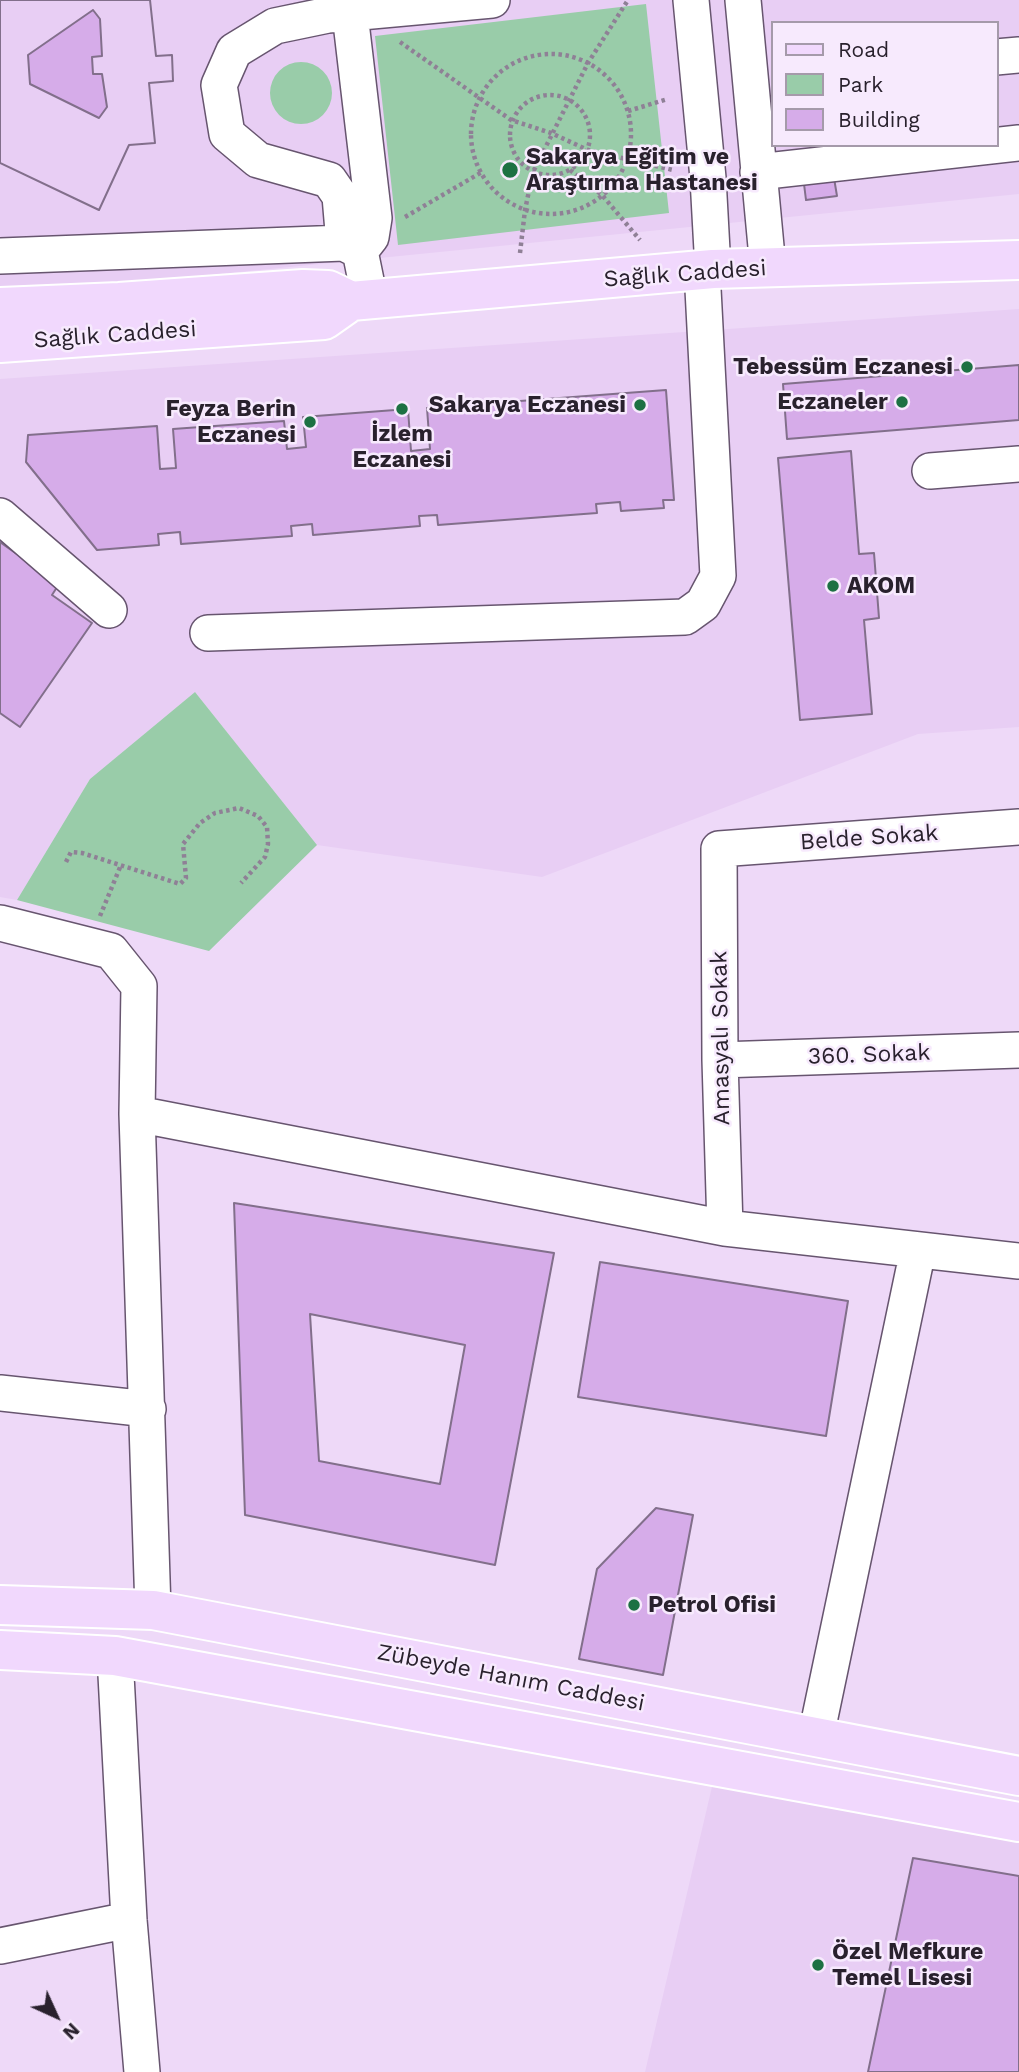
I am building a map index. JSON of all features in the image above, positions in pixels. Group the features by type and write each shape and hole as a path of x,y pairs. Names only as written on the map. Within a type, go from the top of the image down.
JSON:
{"main road":[{"name":"Sağlık Caddesi","path":"0,343 324,320 360,301 694,271 1019,260"},
{"name":"Sağlık Caddesi","path":"0,307 145,301 303,289 328,289 360,301"},
{"name":"Zübeyde Hanım Caddesi","path":"0,1605 152,1610 1019,1776"},
{"path":"0,1650 115,1656 1019,1822"}],"street":[{"path":"360,301 359,244 340,196 329,180 258,160 227,134 219,85 234,51 275,26 328,15 492,0"},
{"path":"208,633 685,617 703,604 718,576 694,271 708,178 691,0"},
{"path":"753,1 761,78 758,172 768,268"},
{"path":"355,13 374,218 359,244"},
{"path":"998,57 1019,55"},
{"path":"998,146 1019,144"},
{"path":"758,172 991,147"},
{"path":"0,256 359,244"},
{"path":"930,471 1019,464"},
{"path":"0,516 109,610"},
{"name":"Belde Sokak","path":"719,849 1019,827"},
{"name":"Amasyalı Sokak","path":"719,849 720,1060 725,1228"},
{"path":"0,923 111,951 139,986 136,1114 148,1409 152,1610"},
{"name":"360. Sokak","path":"720,1060 1019,1050"},
{"path":"136,1114 725,1228 1019,1261"},
{"path":"816,1736 918,1250"},
{"path":"0,1394 148,1409"},
{"path":"115,1656 129,1920 142,2072"},
{"path":"0,1946 129,1920"}],"path":[{"path":"517,287 525,210 533,172 587,63 628,0"},
{"path":"355,13 511,120 551,133 588,150 708,178"},
{"path":"553,54 577,58 587,63 600,70 617,88 628,111 632,135 627,160 615,183 597,200 574,211 550,214 525,210 503,199 486,180 474,158 471,133 475,108 487,86 505,69 528,57 553,54"},
{"path":"543,94 568,99 582,109 591,128 588,150 576,167 556,176 533,172 518,161 509,141 511,120 524,103 543,94"},
{"path":"570,170 694,271"},
{"path":"359,244 482,172"},
{"path":"66,862 71,852 82,853 180,884 186,878 183,844 200,823 215,813 239,808 258,816 267,827 268,844 265,857 241,883"},
{"path":"92,947 101,912 121,865"}],"shaded area":[{"name":"Sakarya Eğitim ve Araştırma Hastanesi","path":"0,0 1019,0 1019,194 0,296"},
{"path":"1019,309 1019,727 918,734 542,877 317,845 195,692 90,779 17,900 0,897 0,379"},
{"path":"715,1774 1019,1838 1019,2072 645,2072"}],"green space":[{"path":"646,4 669,213 398,245 375,36"},
{"path":"301,62 313,64 323,71 330,81 330,105 323,115 313,122 301,124 289,122 279,115 272,105 270,93 272,81 279,71 289,64"},
{"path":"195,692 317,845 209,951 17,900 90,779"}],"building":[{"path":"0,0 150,0 156,56 172,55 173,81 149,83 155,143 129,145 99,210 0,163","holes":["93,10 100,19 102,56 92,57 93,74 102,74 107,107 99,118 30,84 28,55"]},
{"path":"0,0 150,0 156,56 172,55 173,81 149,83 155,143 129,145 99,210 0,163"},
{"path":"833,172 837,196 806,200 803,176"},
{"name":"Eczaneler","path":"1019,365 1019,420 787,439 783,384"},
{"path":"666,390 674,500 663,500 664,508 621,511 620,502 596,504 597,513 438,525 437,515 419,516 420,526 313,535 312,524 291,526 292,536 181,544 180,532 158,534 159,545 97,550 26,462 28,435 157,426 160,469 176,468 173,429 284,421 287,449 306,447 303,417 408,409 411,451 430,449 427,408"},
{"name":"AKOM","path":"851,451 859,554 874,553 879,618 864,620 872,714 800,720 778,458"},
{"path":"0,542 59,584 52,595 92,623 20,727 0,713"},
{"path":"234,1203 554,1253 495,1565 245,1515","holes":["310,1314 465,1345 440,1484 319,1461"]},
{"path":"600,1262 848,1301 826,1436 578,1397"},
{"path":"656,1508 693,1515 663,1675 579,1659 597,1569"},
{"path":"913,1858 1019,1876 1019,2072 868,2072"}],"place":[{"name":"Sakarya Eğitim ve Araştırma Hastanesi","path":"510,170"},
{"name":"Tebessüm Eczanesi","path":"967,367"},
{"name":"Eczaneler","path":"902,402"},
{"name":"Sakarya Eczanesi","path":"640,405"},
{"name":"İzlem Eczanesi","path":"402,409"},
{"name":"Feyza Berin Eczanesi","path":"310,422"},
{"name":"AKOM","path":"833,586"},
{"name":"Petrol Ofisi","path":"634,1605"},
{"name":"Özel Mefkure Temel Lisesi","path":"818,1965"}]}
